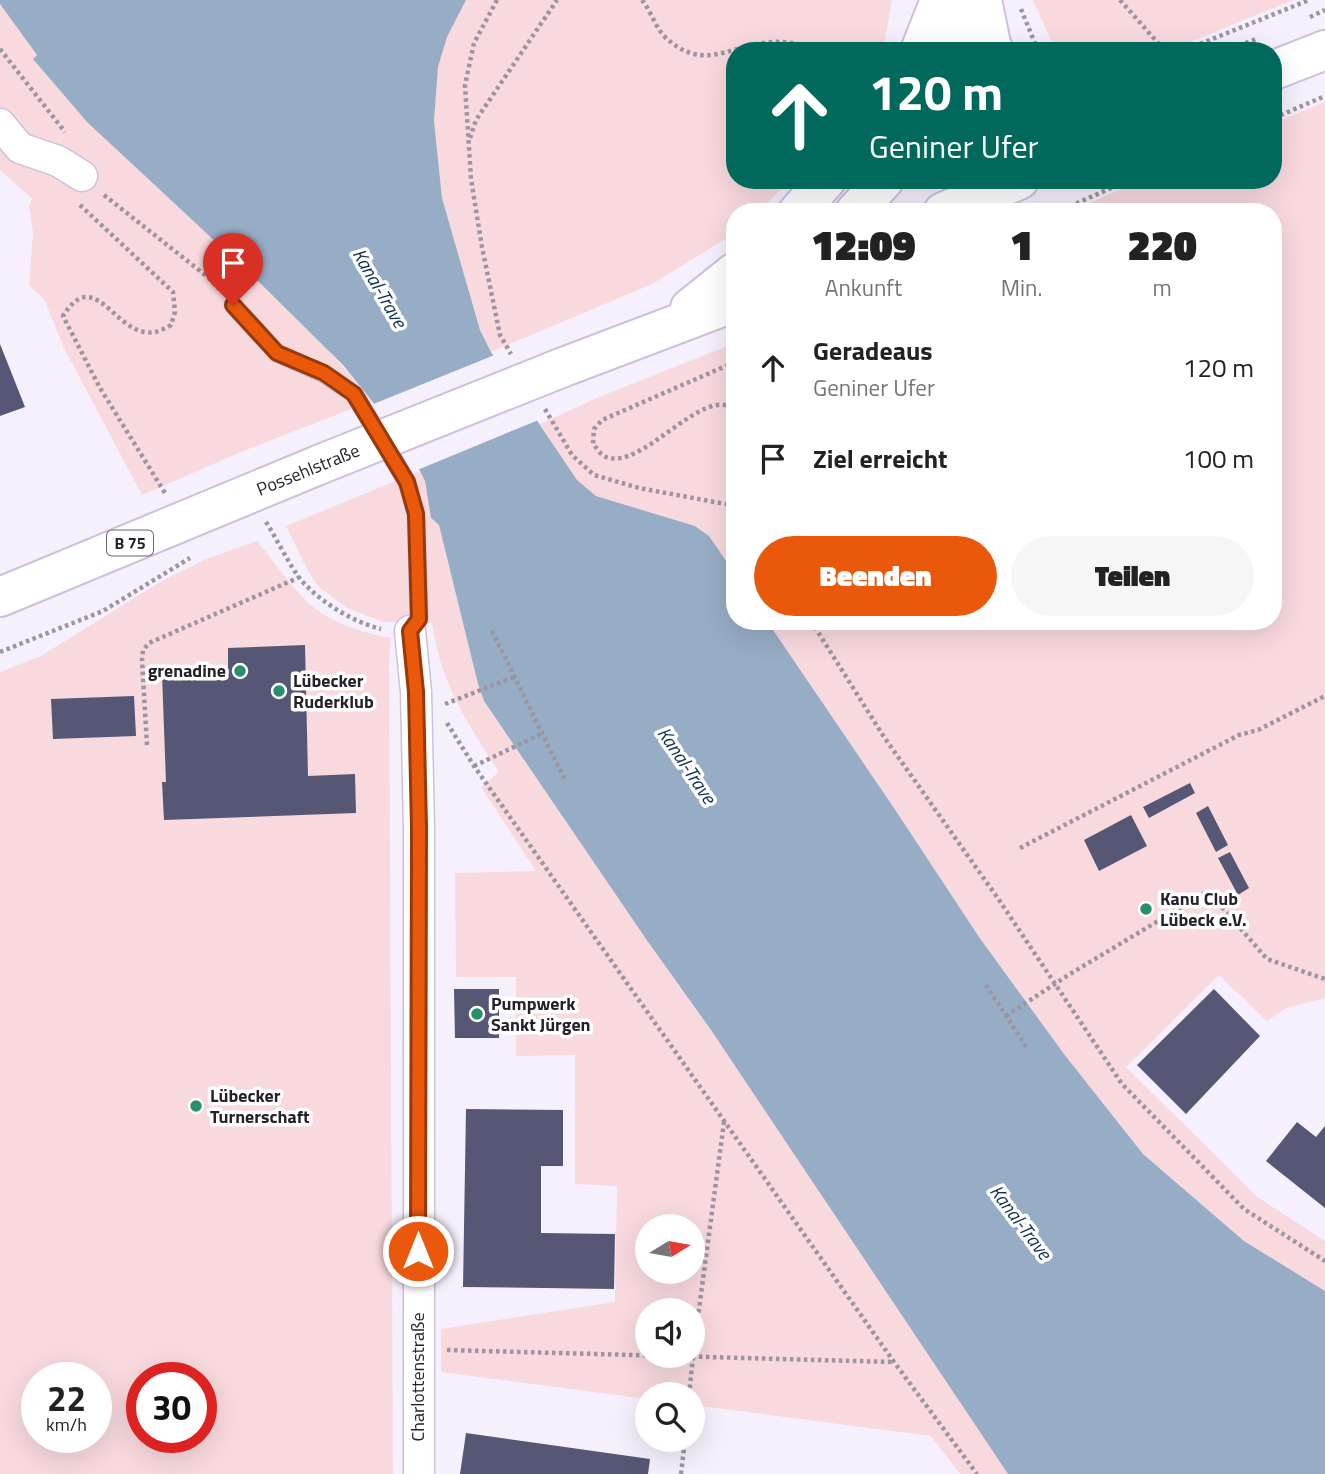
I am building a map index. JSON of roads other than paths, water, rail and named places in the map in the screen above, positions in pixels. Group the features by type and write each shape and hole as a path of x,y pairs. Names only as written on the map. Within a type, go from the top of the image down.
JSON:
{"main road":[{"path":"924,42 940,0"},
{"path":"964,42 976,0"},
{"path":"982,0 991,42"},
{"path":"1282,68 1325,50"},
{"path":"806,203 818,189"},
{"path":"863,203 876,189"},
{"path":"964,203 998,189"},
{"name":"B 75","path":"664,328 726,279"},
{"name":"Possehlstraße","path":"0,597 321,464 726,305"}],"street":[{"path":"0,124 20,148 58,161 83,187"},
{"name":"Charlottenstraße","path":"410,631 427,699 419,828 419,1474"}],"lane":[{"path":"233,305 277,353 324,373 354,394 407,482 416,514 419,619 410,631"}],"water":[{"name":"Kanal-Trave","path":"0,0 466,0 447,37 438,67 434,121 442,198 480,330 491,352 577,480 596,496 695,526 709,536 726,561 726,630 773,630 979,937 1064,1054 1143,1154 1244,1241 1325,1291 1325,1474 1008,1474 711,1030 484,701 439,525 431,518 425,481 372,401 343,365 260,283 87,122 33,59 37,55 0,4"}],"place":[{"name":"grenadine","path":"240,671"},
{"name":"Lübecker Ruderklub","path":"279,691"},
{"name":"Kanu Club Lübeck e.V.","path":"1146,909"},
{"name":"Pumpwerk Sankt Jürgen","path":"477,1014"},
{"name":"Lübecker Turnerschaft","path":"196,1106"}]}
